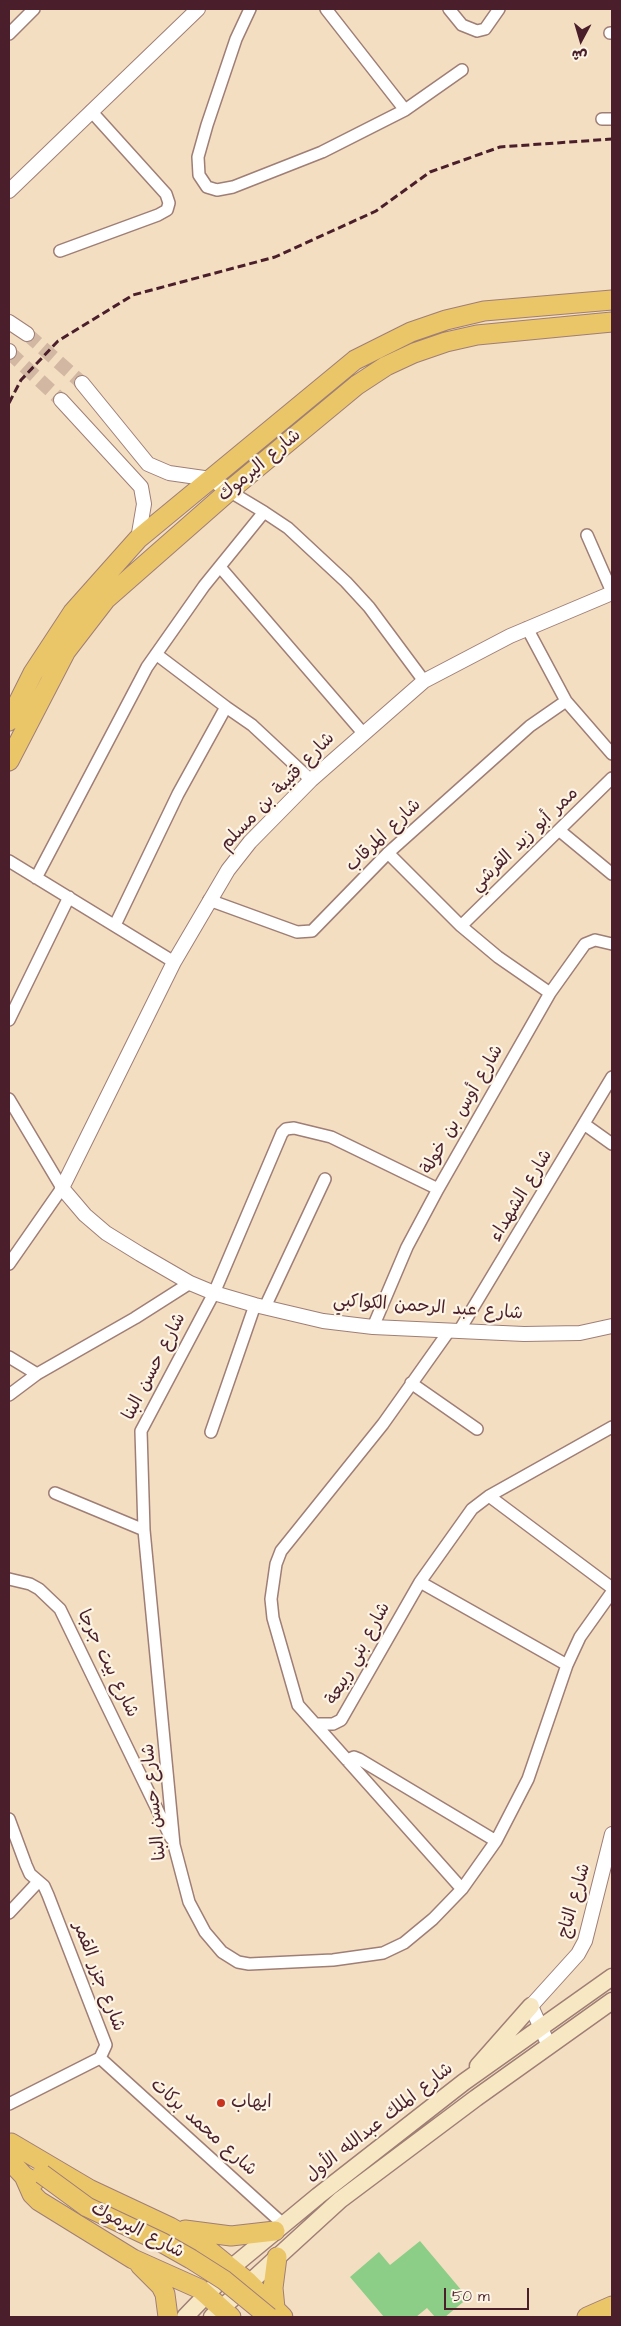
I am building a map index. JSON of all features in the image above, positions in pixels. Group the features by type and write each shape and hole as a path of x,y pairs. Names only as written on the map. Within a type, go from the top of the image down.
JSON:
{"highway":[{"name":"شارع اليرموك","path":"9,721 48,648 72,612 138,539 355,360 411,332 446,320 484,312 612,300"},
{"name":"شارع اليرموك","path":"9,761 66,651 87,622 122,584 229,491 357,385 386,366 414,353 477,335 612,322"},
{"path":"9,703 25,688"},
{"name":"شارع اليرموك","path":"9,2148 34,2178 68,2209 86,2220 175,2262 222,2292 251,2317"},
{"path":"9,2148 89,2189 170,2227 217,2255 248,2282 276,2314"},
{"name":"شارع اليرموك","path":"34,2178 87,2207 161,2242 191,2259 276,2314"},
{"path":"34,2178 39,2202 133,2259 190,2284 207,2294 221,2314"},
{"path":"170,2227 218,2236 248,2236 279,2228"},
{"path":"190,2284 205,2283 214,2276 218,2265 217,2255"},
{"path":"276,2314 273,2288 277,2257"},
{"path":"133,2259 161,2286 168,2304 168,2317"},
{"path":"587,2317 612,2306"}],"main road":[{"name":"شارع الملك عبدالله الأول","path":"185,2317 232,2268 279,2228 464,2082 612,1977"},
{"name":"شارع الملك عبدالله الأول","path":"221,2314 248,2282 340,2200 612,2001"},
{"path":"464,2082 531,2006"}],"street":[{"path":"9,32 34,9"},
{"path":"9,191 198,9"},
{"path":"250,9 236,39 207,124 198,157 199,175 206,187 218,190 233,187 322,152 405,110 462,70"},
{"path":"326,9 405,110"},
{"path":"449,9 462,25 478,31 485,29 499,9"},
{"path":"60,251 158,215 166,210 168,204 166,194 91,111"},
{"path":"9,322 27,334"},
{"path":"82,383 148,464 169,473 211,479 288,528 346,582 369,607 424,681"},
{"path":"61,400 141,487 144,504 138,539"},
{"path":"36,878 142,674 220,567 264,512"},
{"path":"587,535 612,592"},
{"path":"220,567 363,733"},
{"name":"شارع قتيبة بن مسلم","path":"62,1188 174,962 228,870 250,842 311,780 424,681 527,628 612,592"},
{"path":"527,628 566,701 612,754"},
{"path":"156,654 252,725 311,780"},
{"name":"شارع المرقاب","path":"209,900 297,932 312,931 388,853 530,726 566,701"},
{"path":"115,925 178,794 226,707"},
{"name":"ممر أبو زيد القرشي","path":"461,926 612,778"},
{"path":"560,831 612,874"},
{"path":"388,853 461,926 498,957 550,993"},
{"path":"9,861 174,962"},
{"path":"9,1020 69,898"},
{"name":"شارع أوس بن خولة","path":"372,1327 407,1248 438,1189 550,993 585,944 595,940 612,944"},
{"name":"شارع الشهداء","path":"454,1331 612,1077"},
{"path":"9,1100 62,1188 9,1264"},
{"path":"584,1124 612,1144"},
{"path":"214,1293 278,1138 286,1129 303,1129 331,1137 438,1189"},
{"path":"211,1432 260,1306 325,1179"},
{"name":"شارع عبد الرحمن الكواكبي","path":"62,1188 79,1209 106,1233 190,1283 214,1293 260,1306 323,1321 372,1327 454,1331 580,1333 612,1326"},
{"path":"9,1395 38,1374 135,1318 190,1283"},
{"name":"شارع حسن البنا","path":"214,1293 139,1438 144,1530 174,1844 189,1902 205,1932 222,1952 238,1962 249,1964 333,1960 383,1953 404,1943 433,1919 462,1889 496,1841 528,1779 567,1664 580,1637 612,1592"},
{"name":"شارع بني ربيعة","path":"454,1331 411,1383 383,1424 281,1551 276,1564 271,1599 273,1618 296,1698 306,1715 316,1724 333,1724 341,1720 420,1582 472,1508 489,1496 612,1427"},
{"path":"9,1357 38,1374"},
{"path":"411,1383 477,1429"},
{"path":"55,1493 144,1530"},
{"path":"489,1496 612,1588"},
{"name":"شارع بيت جرجا","path":"9,1579 30,1584 39,1589 60,1609 174,1844"},
{"path":"420,1582 567,1664"},
{"path":"316,1724 462,1889"},
{"path":"347,1760 354,1757 359,1759 496,1841"},
{"name":"شارع جزر القمر","path":"9,1818 26,1865 38,1882 44,1886 48,1895 106,2045 100,2058 9,2104"},
{"name":"شارع التاج","path":"531,2006 578,1954 585,1941 612,1834"},
{"path":"9,1914 38,1882"},
{"path":"531,2006 549,2046"},
{"name":"شارع محمد بركات","path":"100,2058 279,2228"}],"green space":[{"path":"420,2241 468,2298 445,2317 435,2317 427,2308 416,2317 384,2317 350,2277 379,2252 390,2265"}],"tunnel":[{"path":"27,334 82,383"},
{"path":"9,352 61,400"}],"railway":[{"path":"9,403 21,380 58,341 133,295 275,257 376,211 430,172 500,147 612,139"}],"place":[{"name":"ايهاب","path":"221,2103"}]}
